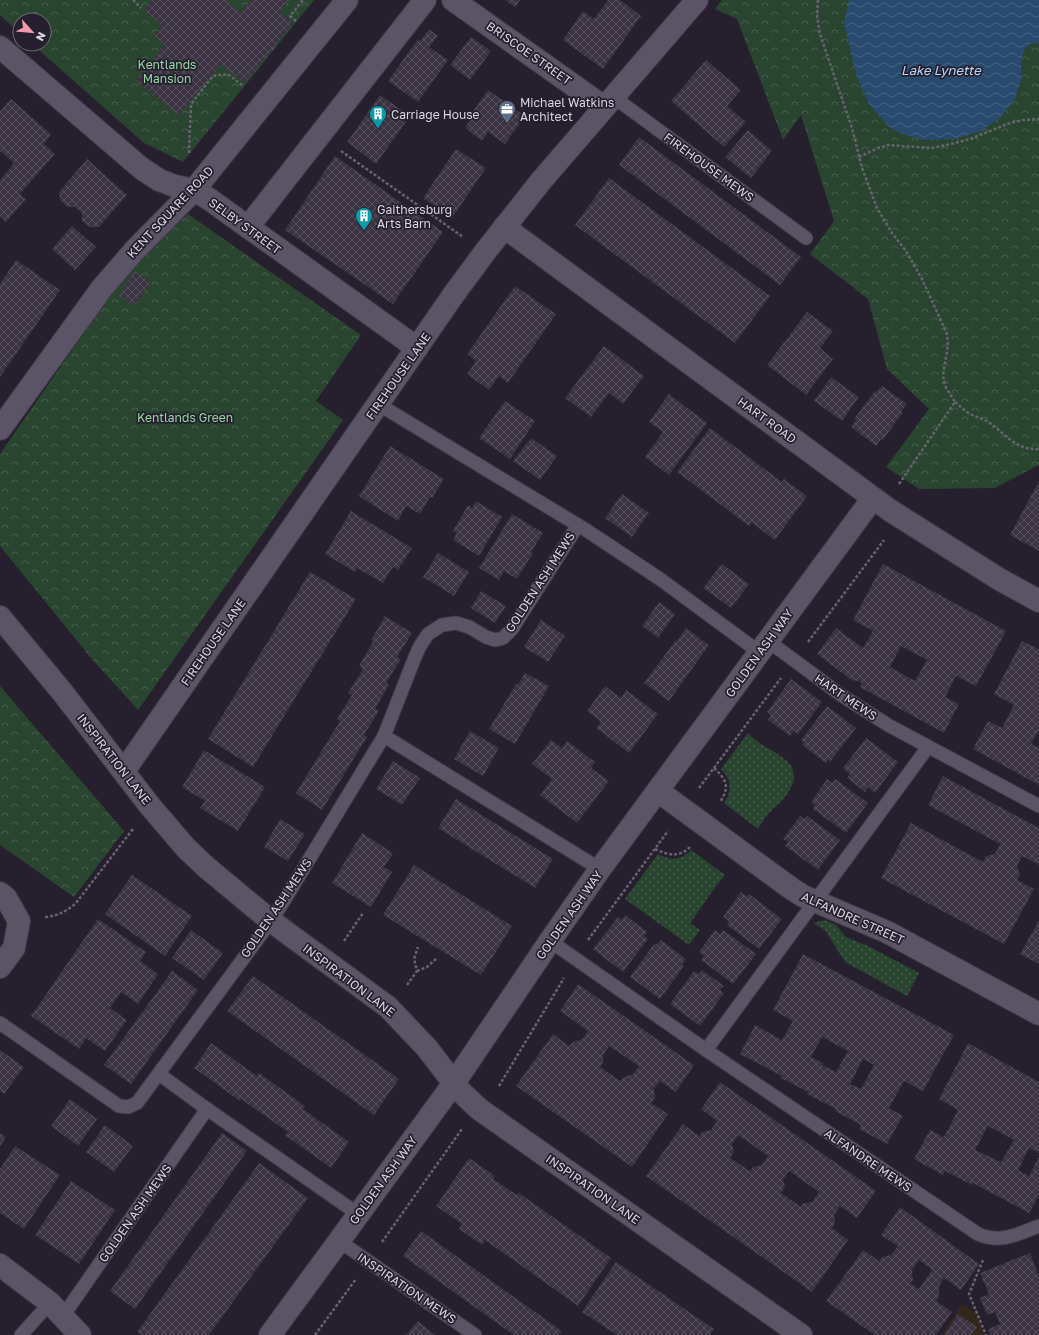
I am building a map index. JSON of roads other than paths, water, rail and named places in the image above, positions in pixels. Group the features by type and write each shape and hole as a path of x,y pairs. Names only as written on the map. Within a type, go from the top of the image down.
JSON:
{"street":[{"name":"KENT SQUARE ROAD","path":"0,429 102,288 134,251 194,190 347,0"},
{"path":"248,227 425,0"},
{"name":"BRISCOE STREET","path":"453,0 608,102"},
{"name":"FIREHOUSE LANE","path":"124,771 485,252 541,181 696,0"},
{"name":"SELBY STREET","path":"0,47 141,168 168,184 194,190 222,208 417,348"},
{"name":"HART ROAD","path":"504,227 873,498 999,580 1039,600"},
{"name":"GOLDEN ASH WAY","path":"270,1335 454,1083 600,869 873,498"},
{"name":"INSPIRATION LANE","path":"0,617 63,693 150,806 186,848 206,867 271,921 388,1007 427,1048 465,1097 479,1109 801,1335"},
{"name":"ALFANDRE STREET","path":"658,791 792,889 814,901 867,922 887,932 1039,1014"},
{"path":"0,894 6,898 19,921 14,948 0,967"},
{"path":"0,1265 56,1309 80,1335"}],"lane":[{"name":"FIREHOUSE MEWS","path":"608,102 806,238"},
{"name":"GOLDEN ASH MEWS","path":"378,404 578,525 764,647"},
{"name":"GOLDEN ASH MEWS","path":"0,1023 119,1106 128,1107 137,1104 271,921 384,736 415,657 428,634 442,625 456,623 469,627 490,639 499,639 506,635 512,629 578,525"},
{"name":"HART MEWS","path":"764,647 866,711 928,747 1039,806"},
{"path":"384,736 600,869"},
{"path":"706,1050 928,747"},
{"name":"ALFANDRE MEWS","path":"550,941 706,1050 971,1230 991,1239 1005,1238 1039,1226"},
{"path":"159,1074 358,1214"},
{"name":"GOLDEN ASH MEWS","path":"21,1335 56,1309 207,1109"},
{"name":"INSPIRATION MEWS","path":"340,1241 368,1262 475,1335"}],"water":[{"name":"Lake Lynette","path":"849,0 1039,0 1039,43 1032,43 1024,50 1021,63 1021,80 1015,99 1000,118 981,131 954,139 924,140 905,135 891,128 869,104 857,78 844,23"}],"place":[{"name":"Michael Watkins Architect","path":"507,124"},
{"name":"Carriage House","path":"378,129"},
{"name":"Gaithersburg Arts Barn","path":"364,231"}],"park label":[{"name":"Kentlands Mansion","path":"167,71"},
{"name":"Kentlands Green","path":"185,417"}]}
